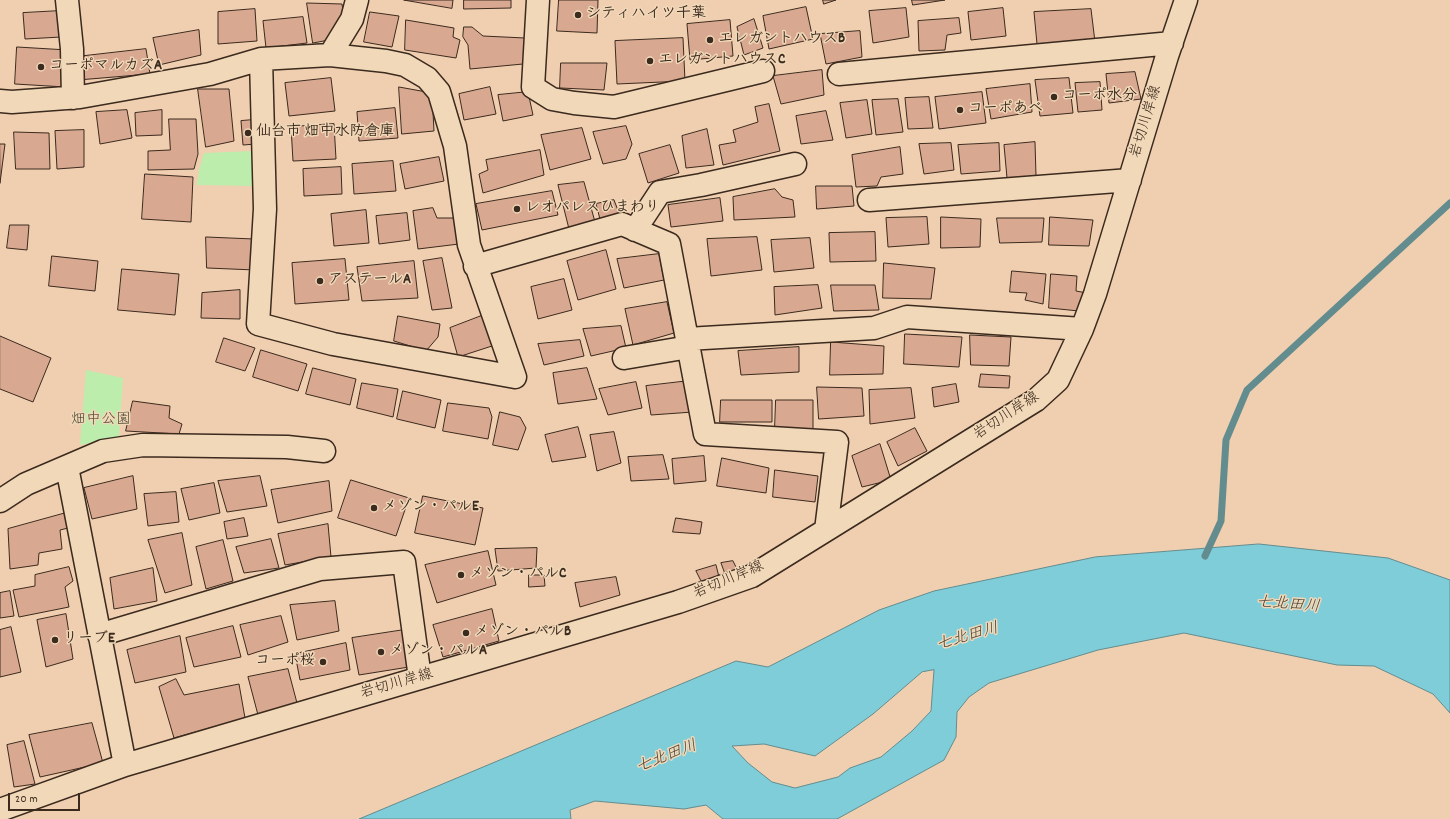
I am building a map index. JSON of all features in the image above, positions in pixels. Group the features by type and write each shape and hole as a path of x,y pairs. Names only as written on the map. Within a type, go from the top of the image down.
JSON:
{"street":[{"path":"67,0 72,48 73,98"},
{"path":"330,56 352,19 358,0"},
{"path":"538,0 533,86 552,99 614,107 763,71"},
{"name":"岩切川岸線","path":"0,810 124,765 678,602 752,576 1036,400 1058,380 1082,329 1095,294 1167,56 1186,0"},
{"path":"839,74 1172,43"},
{"path":"0,101 12,102 73,98 210,74 261,59 330,56 386,61 405,65 427,78 439,92 455,146 469,245 515,377 333,344 258,324 265,209 261,59"},
{"path":"635,230 660,192 701,185 795,164"},
{"path":"869,200 1130,180"},
{"path":"476,266 622,224 669,244 705,434 837,442 826,530"},
{"path":"624,358 688,343 874,328 907,317 1082,329"},
{"path":"0,501 26,484 103,451 143,445 287,447 324,451"},
{"path":"67,467 124,765"},
{"path":"99,635 320,569 404,562 420,678"}],"green space":[{"path":"253,151 253,186 197,185 199,170 204,153"},
{"name":"畑中公園","path":"86,370 123,378 119,438 80,445"}],"water":[{"name":"七北田川","path":"1259,544 1388,558 1450,580 1450,713 1433,694 1374,666 1337,665 1184,633 1098,650 989,683 969,697 957,712 956,737 944,760 837,819 723,819 706,805 684,809 595,801 570,810 571,819 359,819 736,661 768,667 879,610 934,591 1095,557","holes":["934,670 931,711 912,731 881,757 850,768 838,777 795,788 772,782 748,763 732,746 764,744 815,756 873,714 922,672"]}],"building":[{"path":"404,0 453,0 452,8"},
{"path":"464,0 511,0 511,8 464,9"},
{"name":"シティハイツ千葉","path":"559,0 598,0 597,33 557,31"},
{"path":"823,0 836,0 824,4"},
{"path":"912,0 945,0 913,5"},
{"path":"307,3 342,4 344,18 329,40 313,43"},
{"path":"806,7 813,39 769,49 763,16"},
{"path":"906,8 909,37 873,43 869,11"},
{"path":"1003,8 1006,36 971,40 968,12"},
{"path":"255,9 257,41 218,44 218,12"},
{"path":"1091,9 1095,42 1037,44 1034,12"},
{"path":"60,11 61,37 25,39 23,13"},
{"path":"370,12 399,16 392,47 364,42"},
{"path":"303,17 307,43 266,48 263,21"},
{"path":"959,18 961,33 947,35 945,50 919,51 918,21"},
{"path":"754,19 763,48 744,55 737,27"},
{"path":"406,20 454,28 453,37 460,40 456,58 405,50"},
{"name":"エレガントハウスB","path":"730,20 733,56 690,60 687,24"},
{"path":"464,27 472,27 483,36 525,38 523,64 470,69 468,45 463,37"},
{"path":"199,30 201,55 159,65 153,38"},
{"path":"860,31 862,57 826,64 820,34"},
{"name":"エレガントハウスC","path":"683,38 685,81 617,84 615,41"},
{"name":"コーポマルカズA","path":"17,47 68,50 65,87 15,84"},
{"path":"146,49 150,74 78,80 76,57"},
{"path":"561,63 607,63 604,90 560,88"},
{"path":"822,70 824,95 781,104 773,76"},
{"path":"1135,72 1141,99 1109,103 1106,74"},
{"path":"331,78 335,111 289,116 285,83"},
{"name":"コーポ水分","path":"1069,78 1073,113 1040,116 1035,80"},
{"path":"1100,82 1102,110 1078,112 1075,83"},
{"path":"1030,84 1032,112 991,119 986,89"},
{"path":"399,87 432,93 434,131 402,134"},
{"path":"490,87 496,114 464,120 459,94"},
{"path":"198,89 229,89 234,141 206,147"},
{"path":"528,92 533,115 503,121 498,95"},
{"name":"コーポあべ","path":"982,92 986,123 939,129 935,97"},
{"path":"929,97 933,128 908,129 905,98"},
{"path":"898,99 903,132 876,135 872,100"},
{"path":"867,100 872,134 846,138 840,103"},
{"path":"769,104 780,151 723,165 719,145 736,142 733,130 758,122 755,107"},
{"path":"395,108 398,138 359,141 357,112"},
{"path":"127,110 132,138 100,144 96,112"},
{"path":"162,110 162,135 136,136 135,113"},
{"path":"826,111 833,140 801,144 796,116"},
{"path":"169,119 196,119 198,154 194,169 148,170 148,151 170,150"},
{"name":"仙台市 畑中水防倉庫","path":"253,120 256,144 243,145 241,121"},
{"path":"334,124 336,159 293,161 291,127"},
{"path":"626,126 632,144 626,159 603,164 593,132"},
{"path":"582,128 591,159 550,170 541,135"},
{"path":"707,129 714,165 686,168 682,136"},
{"path":"84,130 84,167 57,169 55,131"},
{"path":"14,132 49,133 50,169 16,169"},
{"path":"1035,142 1036,176 1007,178 1004,145"},
{"path":"951,143 954,170 924,174 919,144"},
{"path":"999,143 1000,171 961,174 958,145"},
{"path":"0,144 5,144 0,183"},
{"path":"670,145 679,173 648,183 639,154"},
{"path":"900,147 903,174 881,177 877,186 856,187 852,155"},
{"path":"540,150 544,175 483,193 479,174 488,170 486,160"},
{"path":"439,157 444,181 405,189 400,164"},
{"path":"393,161 396,191 354,194 352,164"},
{"path":"341,167 342,194 304,196 303,169"},
{"path":"145,174 193,177 191,222 142,219"},
{"path":"584,182 595,222 569,229 558,185"},
{"path":"816,186 852,186 854,206 817,209"},
{"path":"775,189 782,197 793,200 795,217 734,220 733,197"},
{"name":"レオパレスひまわり","path":"552,191 558,215 482,230 476,204"},
{"path":"720,198 723,221 671,227 668,205"},
{"path":"614,200 621,218 601,223 596,204"},
{"path":"433,208 437,218 456,218 459,244 418,249 413,211"},
{"path":"366,210 369,243 334,246 331,214"},
{"path":"407,213 410,240 379,244 376,216"},
{"path":"927,217 929,244 888,247 886,218"},
{"path":"941,217 981,219 980,247 941,248"},
{"path":"1050,217 1093,220 1089,246 1049,245"},
{"path":"997,218 1044,218 1042,242 1000,243"},
{"path":"10,225 29,225 27,250 7,248"},
{"path":"875,232 876,261 830,262 829,233"},
{"path":"206,237 254,239 255,270 207,268"},
{"path":"757,237 762,270 711,276 707,239"},
{"path":"810,238 814,268 774,272 771,240"},
{"path":"606,250 616,289 578,300 567,261"},
{"path":"659,254 664,280 624,288 617,259"},
{"path":"52,256 98,261 95,291 49,286"},
{"path":"442,258 452,308 432,310 423,261"},
{"name":"アステールA","path":"345,259 349,300 295,304 292,263"},
{"path":"414,261 418,298 362,301 357,267"},
{"path":"884,263 935,268 931,299 883,298"},
{"path":"122,269 179,274 175,315 118,310"},
{"path":"1012,271 1046,274 1043,304 1025,300 1027,293 1010,292"},
{"path":"1051,274 1077,276 1076,291 1087,293 1079,311 1049,308"},
{"path":"564,279 572,310 538,319 531,287"},
{"path":"818,285 822,308 775,315 774,287"},
{"path":"831,285 875,285 879,310 834,311"},
{"path":"240,290 240,319 201,318 202,293"},
{"path":"667,302 674,333 633,345 625,309"},
{"path":"484,315 492,346 458,357 450,328"},
{"path":"398,316 440,324 438,337 426,351 394,341"},
{"path":"621,326 626,348 591,356 583,329"},
{"path":"905,334 962,337 959,367 904,364"},
{"path":"970,335 1011,337 1009,366 971,365"},
{"path":"0,336 51,358 33,402 0,389"},
{"path":"224,338 255,348 245,371 216,362"},
{"path":"580,340 584,356 544,365 538,344"},
{"path":"831,342 884,346 883,374 830,375"},
{"path":"799,347 799,372 741,375 738,351"},
{"path":"261,350 307,364 298,391 253,377"},
{"path":"313,368 356,379 350,405 306,394"},
{"path":"587,368 597,399 558,404 553,373"},
{"path":"981,374 1010,376 1009,388 979,387"},
{"path":"689,381 693,412 651,415 646,386"},
{"path":"636,382 642,408 608,415 599,389"},
{"path":"362,383 398,389 393,417 357,408"},
{"path":"956,384 959,402 934,407 932,388"},
{"path":"817,387 862,388 864,416 819,419"},
{"path":"911,388 915,418 870,424 869,390"},
{"path":"403,391 441,400 435,428 397,419"},
{"path":"721,400 772,400 772,422 720,422"},
{"path":"776,400 813,400 813,429 775,428"},
{"path":"133,401 170,406 169,418 182,424 179,434 126,431"},
{"path":"448,403 489,408 492,417 488,439 443,431"},
{"path":"500,412 520,417 526,428 518,450 493,445"},
{"path":"578,427 586,457 552,462 545,435"},
{"path":"915,428 927,451 898,466 887,442"},
{"path":"614,432 621,463 597,471 590,435"},
{"path":"880,444 891,480 862,487 852,456"},
{"path":"663,455 669,479 631,481 628,457"},
{"path":"704,456 706,481 674,484 672,459"},
{"path":"722,458 769,468 766,493 717,486"},
{"path":"775,470 818,476 815,502 773,497"},
{"path":"133,476 137,509 92,519 84,488"},
{"path":"260,476 267,506 227,512 218,481"},
{"name":"メゾン・パルE","path":"351,480 409,498 396,536 338,518"},
{"path":"329,481 332,511 278,523 271,490"},
{"path":"214,483 220,513 189,520 181,489"},
{"path":"176,492 179,522 148,526 144,494"},
{"path":"423,496 483,508 475,545 415,533"},
{"path":"66,513 68,528 60,530 62,549 39,553 38,565 10,569 8,529"},
{"path":"244,518 248,536 227,539 224,522"},
{"path":"676,518 702,522 700,534 673,532"},
{"path":"328,524 331,557 285,565 278,534"},
{"path":"182,533 192,585 165,593 148,540"},
{"path":"271,539 279,568 244,573 236,547"},
{"path":"223,540 233,581 206,589 196,547"},
{"path":"537,548 536,568 498,571 495,549"},
{"name":"メゾン・パルC","path":"488,551 496,585 437,603 425,565"},
{"path":"733,561 738,571 725,574 721,563"},
{"path":"716,565 719,577 701,581 696,571"},
{"path":"69,567 73,581 65,587 69,607 19,617 13,590 35,586 35,575"},
{"path":"153,568 157,601 114,609 110,578"},
{"path":"529,575 544,575 545,586 529,587"},
{"path":"616,577 620,595 580,607 575,583"},
{"path":"10,591 14,616 0,618 0,593"},
{"path":"335,601 339,631 297,640 290,605"},
{"name":"メゾン・パルB","path":"492,609 499,641 443,657 433,625"},
{"name":"リーブE","path":"66,614 73,659 46,667 37,620"},
{"path":"281,616 288,642 248,655 240,625"},
{"path":"233,626 241,657 194,667 186,638"},
{"path":"11,627 21,672 0,677 0,630"},
{"name":"メゾン・パルA","path":"404,630 409,667 359,675 352,638"},
{"path":"180,636 186,672 135,683 127,650"},
{"name":"コーポ桜","path":"346,643 350,670 300,680 295,654"},
{"path":"288,669 297,703 258,715 248,677"},
{"path":"176,679 184,695 239,684 245,718 174,738 159,687"},
{"path":"92,723 103,763 40,777 29,735"},
{"path":"24,741 35,784 14,787 7,745"}],"waterway":[{"path":"1205,556 1221,521 1226,440 1247,390 1450,203"}],"place":[{"name":"シティハイツ千葉","path":"578,15"},
{"name":"エレガントハウスB","path":"710,40"},
{"name":"エレガントハウスC","path":"650,61"},
{"name":"コーポマルカズA","path":"41,67"},
{"name":"コーポ水分","path":"1054,97"},
{"name":"コーポあべ","path":"960,110"},
{"name":"仙台市 畑中水防倉庫","path":"248,133"},
{"name":"レオパレスひまわり","path":"517,209"},
{"name":"アステールA","path":"320,281"},
{"name":"メゾン・パルE","path":"374,508"},
{"name":"メゾン・パルC","path":"461,575"},
{"name":"メゾン・パルB","path":"466,633"},
{"name":"リーブE","path":"55,640"},
{"name":"メゾン・パルA","path":"381,652"},
{"name":"コーポ桜","path":"323,662"}]}
